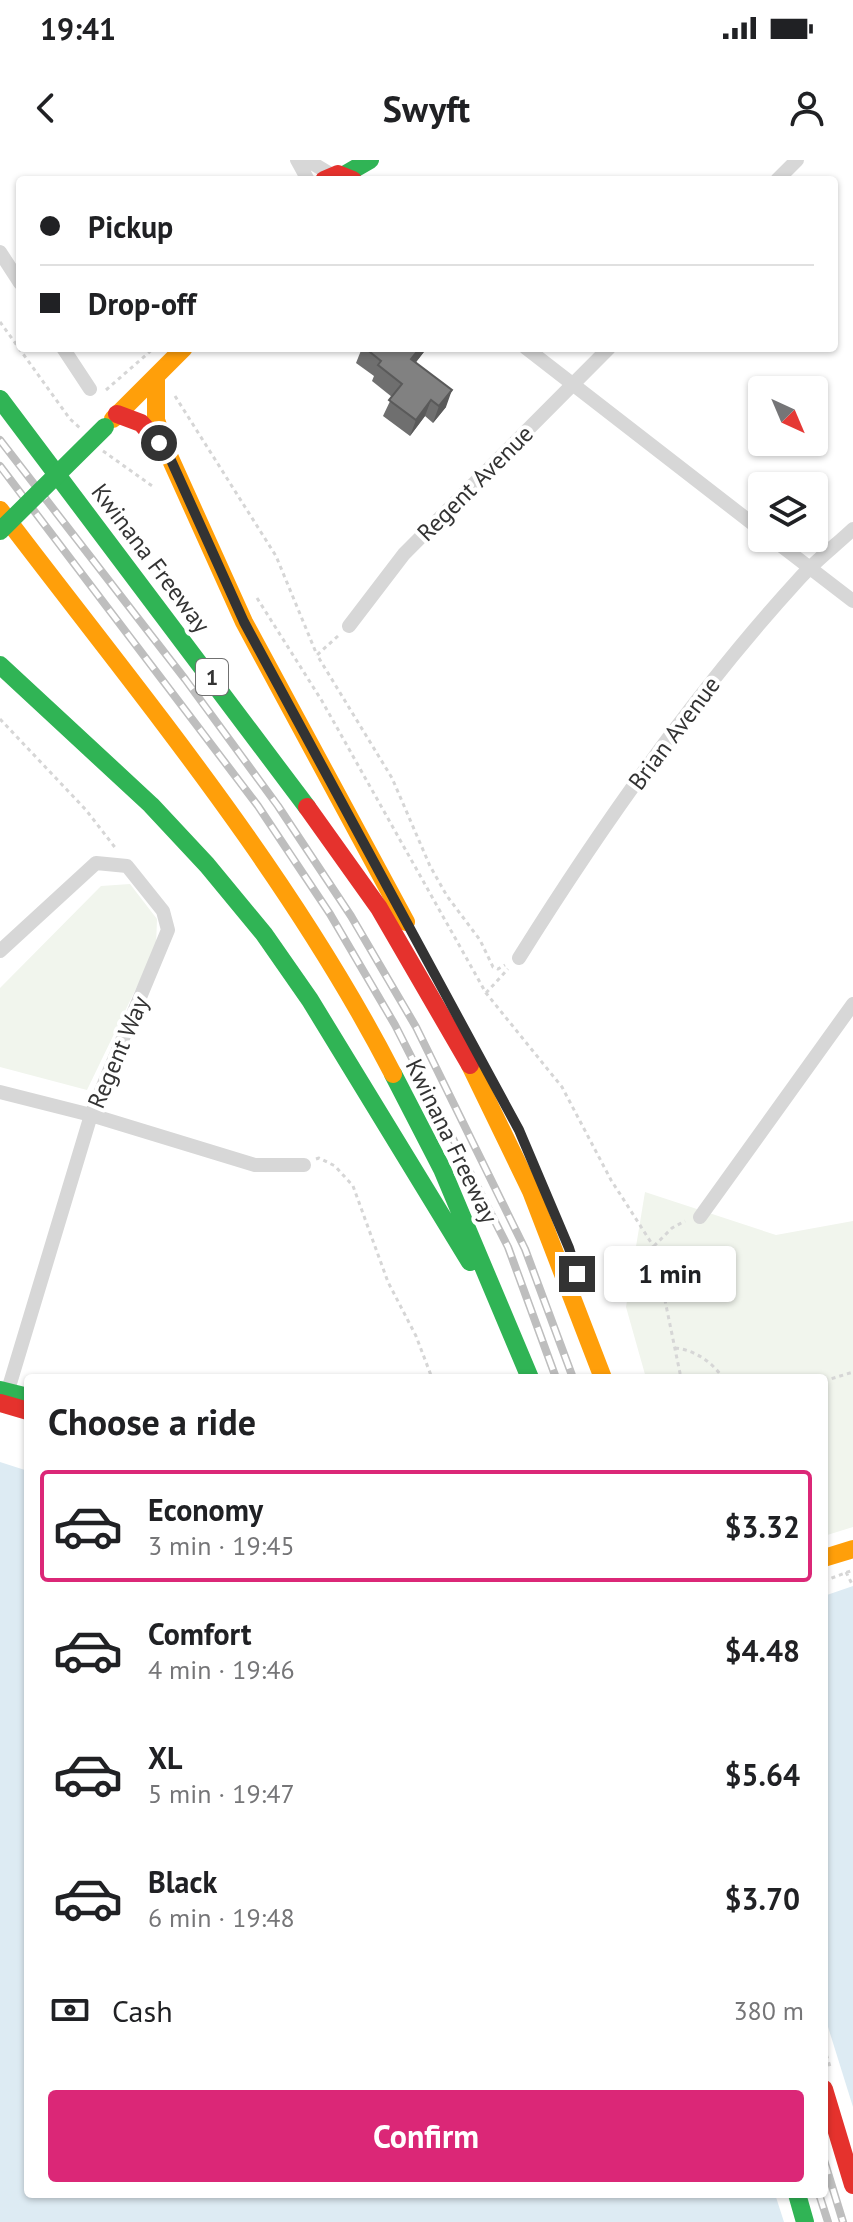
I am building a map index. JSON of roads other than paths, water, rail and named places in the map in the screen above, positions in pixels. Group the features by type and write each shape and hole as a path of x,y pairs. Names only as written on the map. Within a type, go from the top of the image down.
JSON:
{"main road":[{"path":"342,176 370,160"},
{"path":"0,531 180,352"},
{"path":"156,376 154,411 170,458 244,622 519,1130 569,1248 605,1374"},
{"name":"Kwinana Freeway","path":"0,399 272,757 379,908 475,1074 531,1191 604,1374"},
{"path":"111,421 132,416 140,421 170,458"},
{"name":"Kwinana Freeway","path":"0,510 216,794 324,952 390,1068 442,1169 528,1374"},
{"path":"0,665 151,805 207,865 264,934 310,1000 504,1319"},
{"path":"3,1398 24,1397"},
{"path":"3,1398 24,1409"},
{"path":"828,1557 853,1549"},
{"path":"828,2102 853,2185"},
{"path":"798,2198 805,2222"}],"street":[{"path":"307,160 335,176"},
{"path":"781,176 797,160"},
{"path":"0,252 16,277"},
{"path":"66,352 90,389"},
{"path":"531,352 748,520"},
{"name":"Regent Avenue","path":"349,626 404,554 605,352"},
{"name":"Brian Avenue","path":"519,958 579,861 714,678 810,568 853,529"},
{"path":"789,552 853,601"},
{"name":"Regent Way","path":"0,951 96,863 127,866 163,911 168,930 91,1115 3,1398"},
{"path":"700,1217 853,1004"},
{"path":"0,1092 91,1115 255,1165 304,1165"}],"railway":[{"path":"0,440 185,679 278,806 351,916 416,1027 525,1249 572,1374"},
{"path":"0,466 258,806 330,914 395,1025 508,1247 555,1374"},
{"path":"828,2173 843,2222"},
{"path":"820,2198 828,2222"}]}
